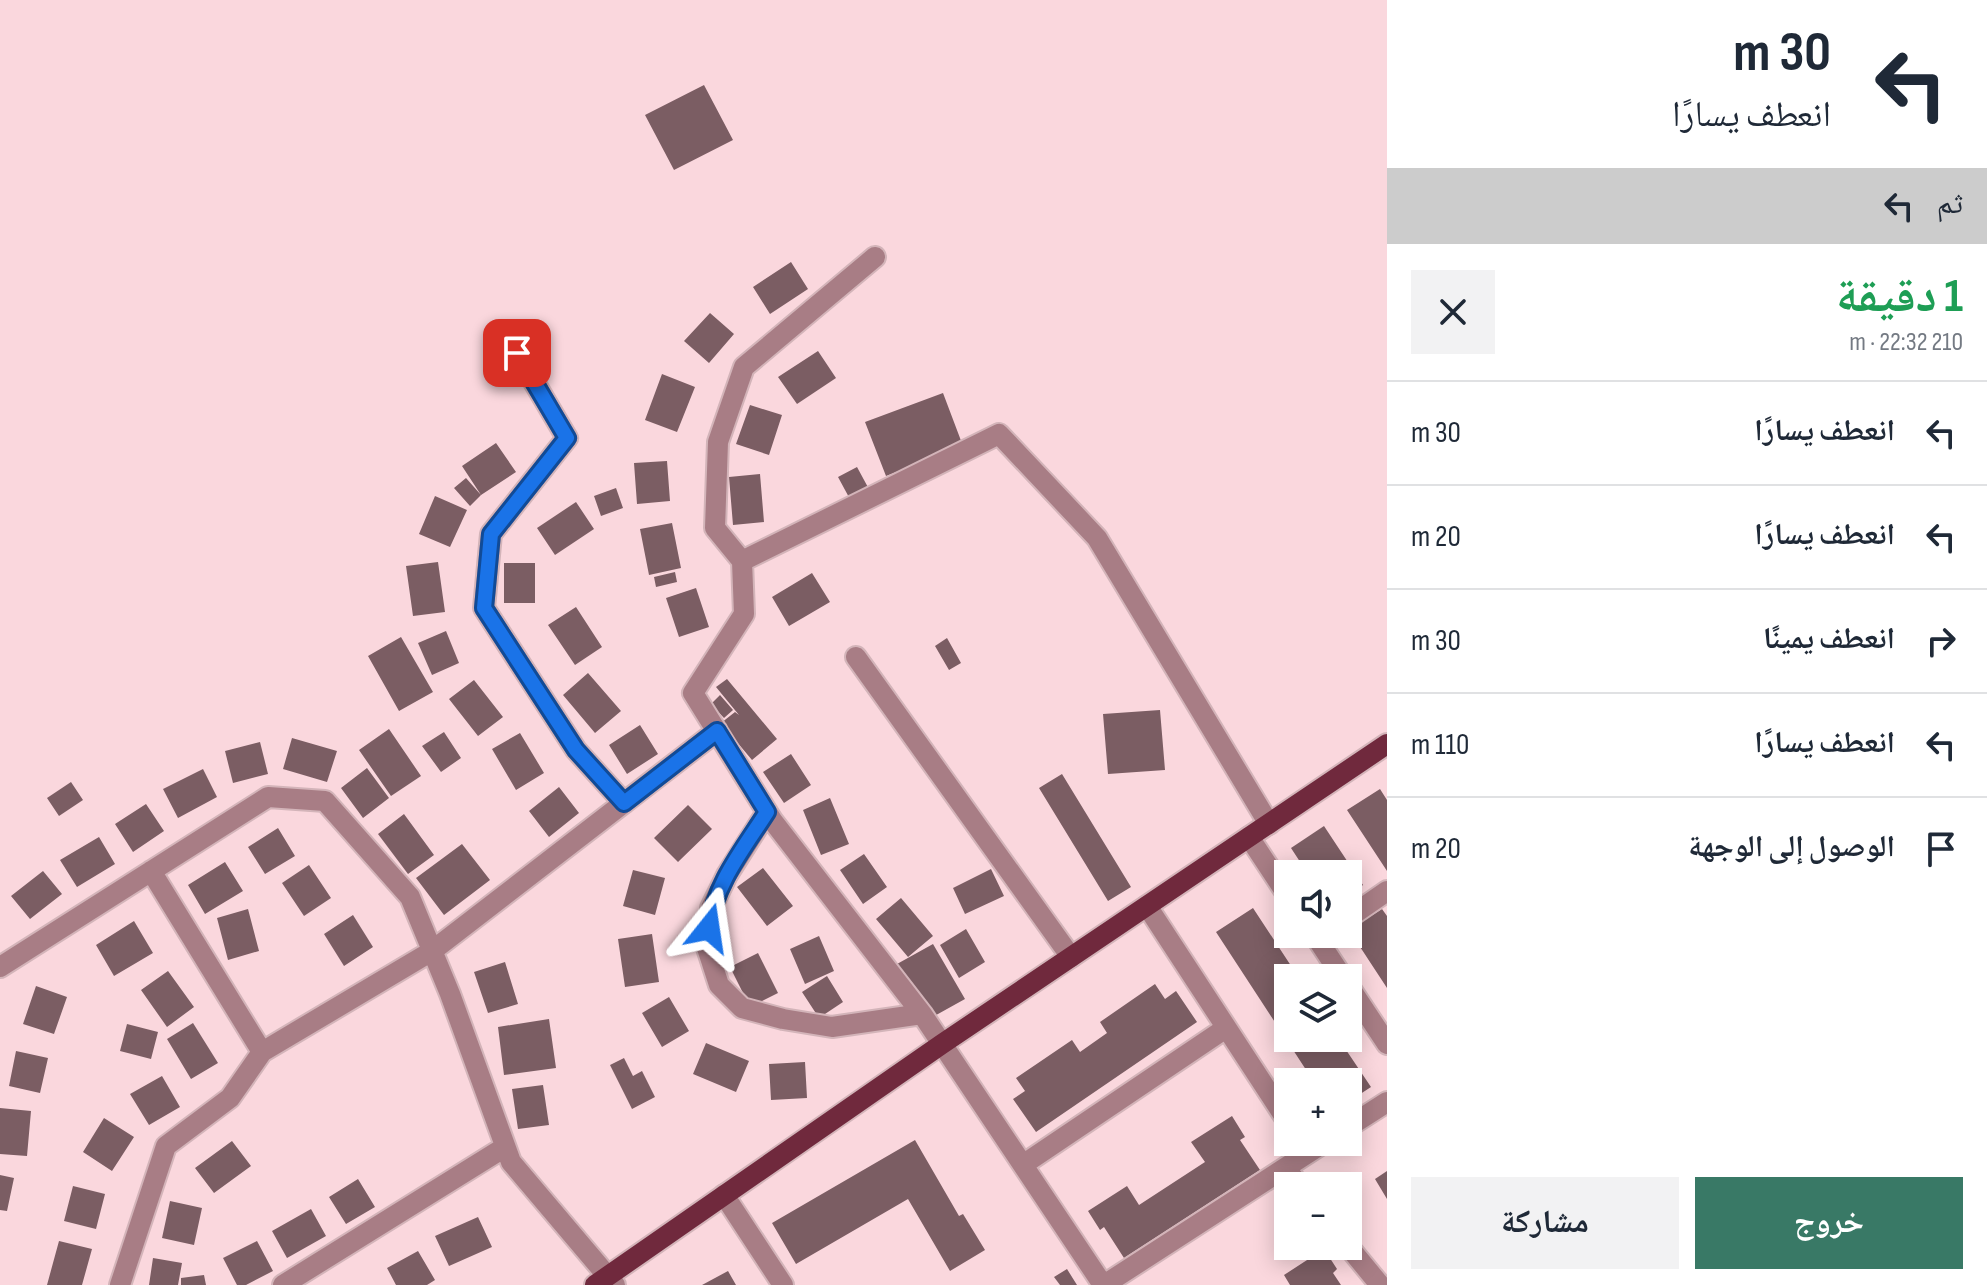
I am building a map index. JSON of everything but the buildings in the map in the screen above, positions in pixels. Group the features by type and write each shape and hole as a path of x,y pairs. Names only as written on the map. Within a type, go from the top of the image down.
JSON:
{"main road":[{"path":"606,1282 724,1195 942,1044 1386,748"}],"street":[{"path":"875,257 744,367 718,442 715,528 742,561 744,614 693,693 767,812 922,1014 1104,1285 1299,1156"},
{"path":"517,353 567,438 491,534 484,608 576,750 624,803"},
{"path":"742,561 999,434 1097,538 1269,824"},
{"path":"856,657 1071,957"},
{"path":"120,1285 166,1146 230,1098 262,1052 432,951 717,731"},
{"path":"0,967 268,797 325,801 410,897 511,1162 606,1282"},
{"path":"767,812 727,875 711,908 707,948 719,985 742,1008 832,1027 922,1014"},
{"path":"1249,837 1274,875"},
{"path":"151,871 262,1052"},
{"path":"1362,908 1387,891"},
{"path":"1147,906 1274,1101"},
{"path":"1362,1005 1386,1040"},
{"path":"1024,1164 1226,1028"},
{"path":"1362,1118 1387,1102"},
{"path":"283,1285 505,1147"},
{"path":"1285,1168 1288,1172"},
{"path":"724,1195 783,1285"},
{"path":"1359,1260 1380,1285"}],"route":[{"path":"517,353 567,438 491,534 484,608 576,750 624,803 717,731 767,812 727,875 711,908 709,928"}]}
